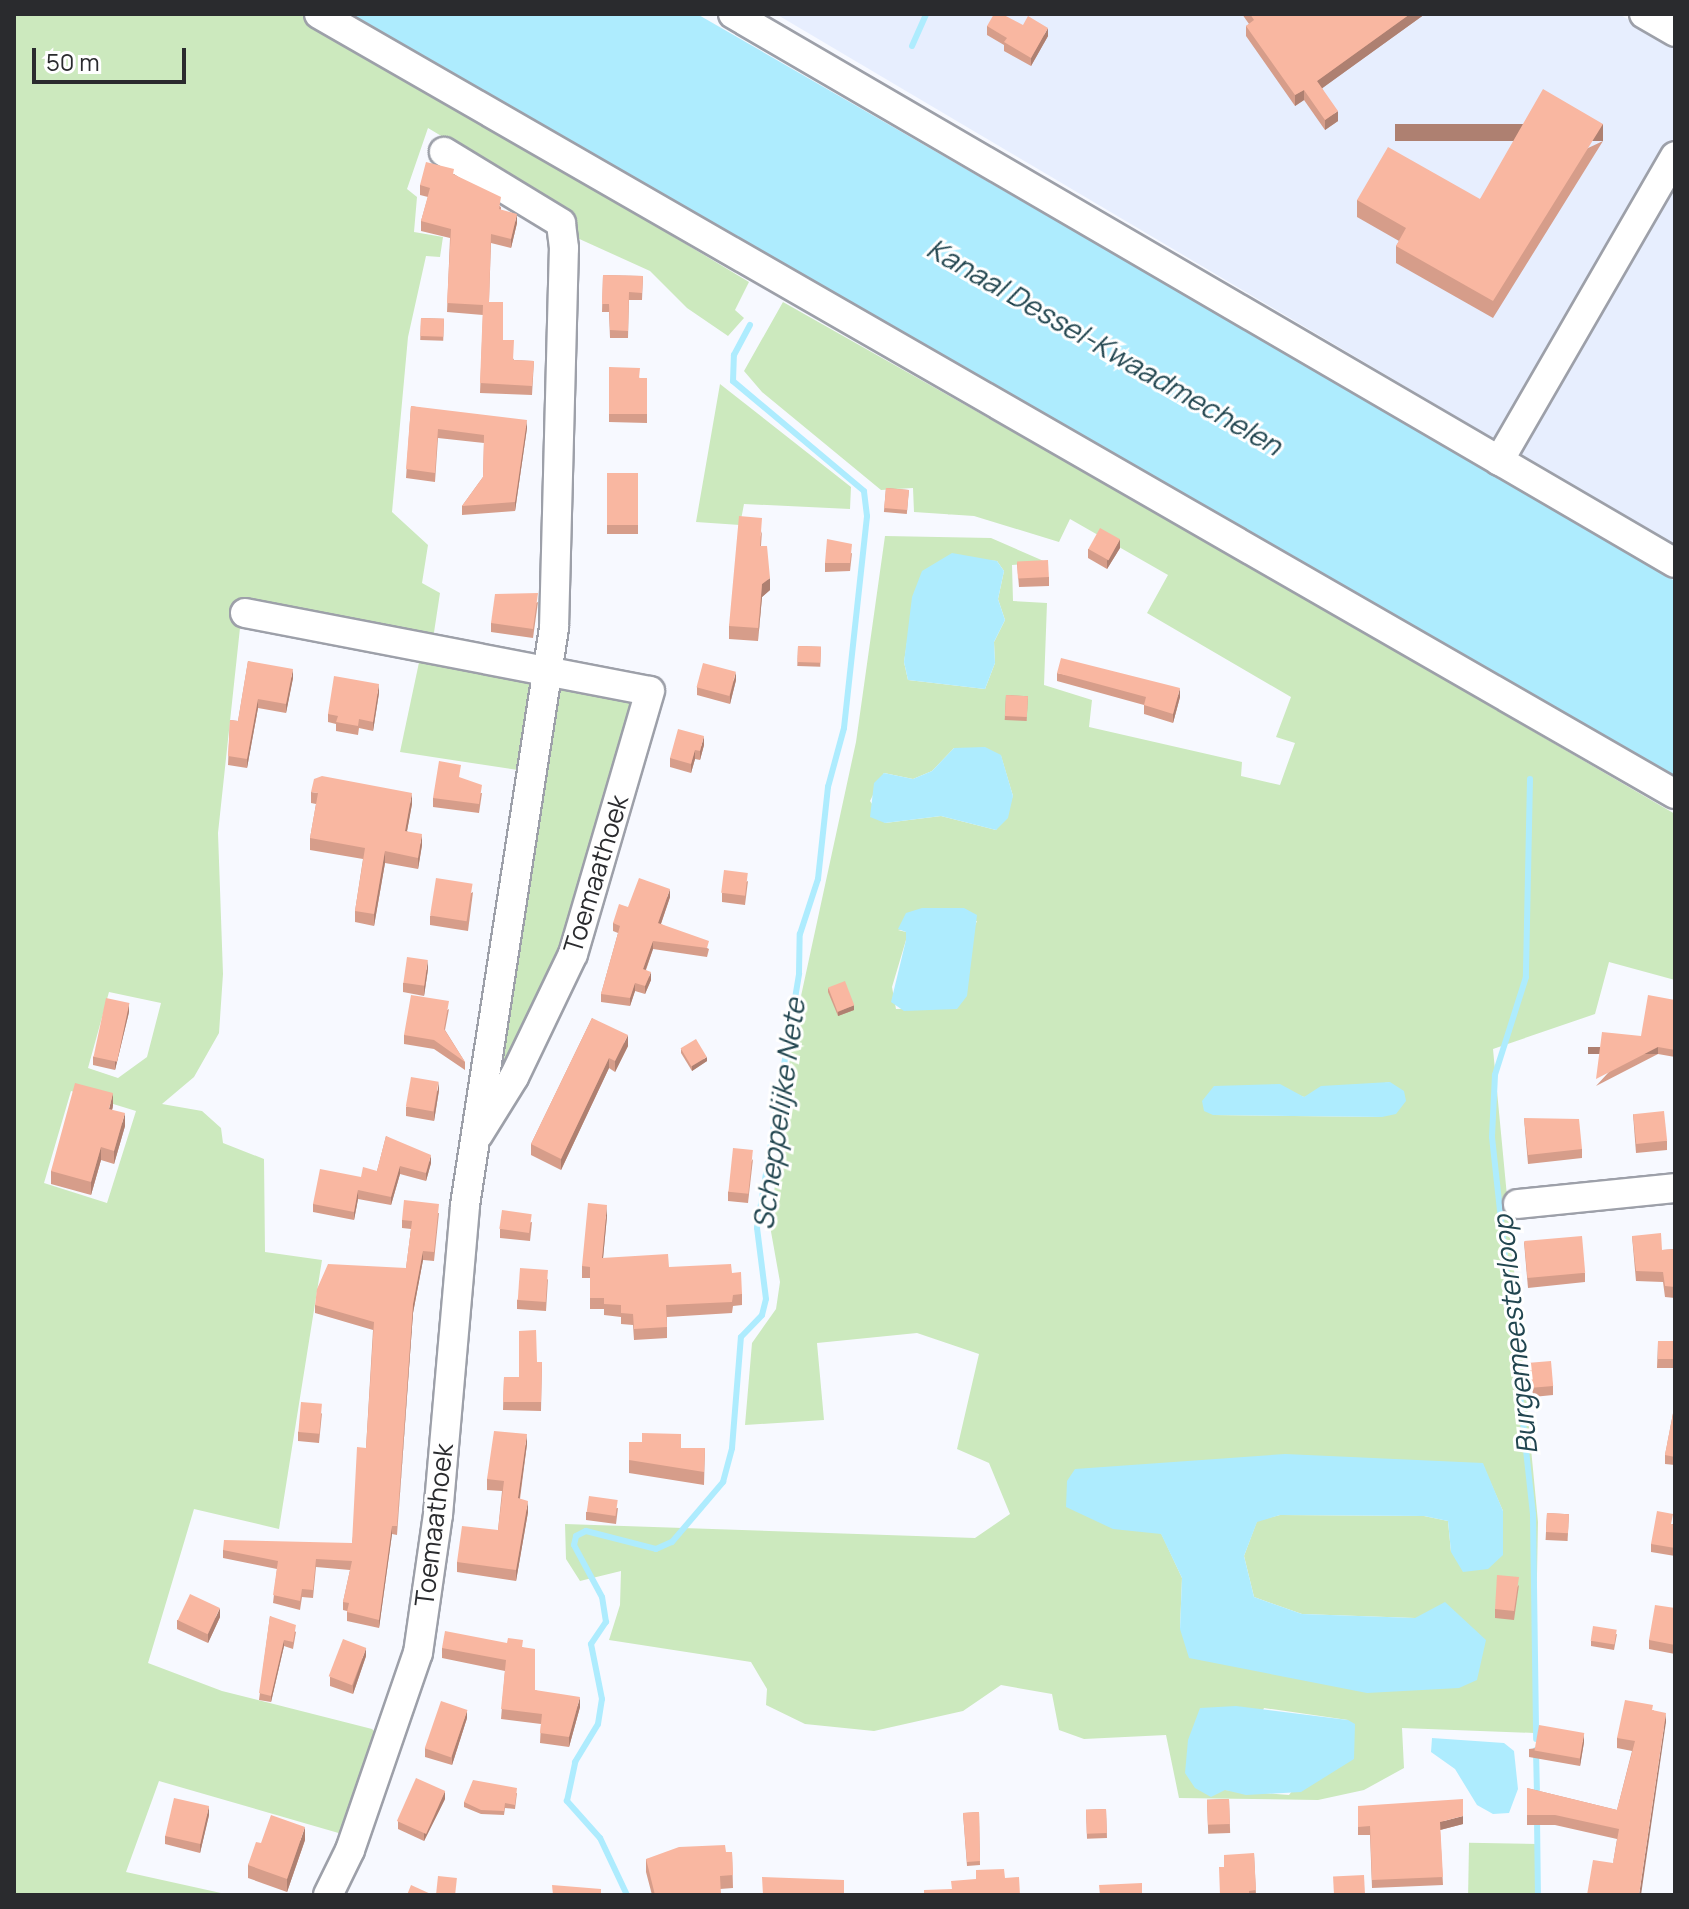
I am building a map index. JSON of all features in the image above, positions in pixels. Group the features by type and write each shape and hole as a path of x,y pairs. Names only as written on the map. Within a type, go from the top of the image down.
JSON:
{"street":[{"path":"319,14 1675,794"},
{"path":"733,14 1675,563"},
{"path":"1644,14 1675,32"},
{"name":"Toemaathoek","path":"328,1895 355,1837 418,1653 438,1515 474,1140 548,671 558,528 561,223 444,152"},
{"path":"1499,461 1675,156"},
{"name":"Toemaathoek","path":"245,613 650,691 573,954 514,1077 474,1140"},
{"path":"1518,1204 1675,1188"}],"shaded area":[{"path":"776,14 1619,14 1675,47 1675,546"}],"green space":[{"path":"14,14 303,14 749,282 735,310 744,318 728,336 687,308 650,271 575,237 573,215 428,128 407,189 417,197 414,232 443,237 440,257 426,256 408,337 392,512 428,545 422,583 440,593 433,639 243,600 218,833 223,974 219,1033 194,1077 162,1104 202,1111 221,1128 223,1143 264,1159 265,1252 322,1260 279,1529 194,1509 148,1663 222,1691 372,1729 381,1738 342,1834 159,1781 126,1872 230,1895 14,1895","holes":["109,992 161,1003 147,1057 118,1078 88,1068","71,1091 136,1111 107,1203 44,1183"]},
{"path":"783,302 1224,551 1675,814 1675,980 1609,962 1595,1014 1493,1049 1538,1522 1534,1733 1402,1728 1404,1768 1364,1790 1318,1800 1179,1798 1166,1735 1084,1739 1059,1730 1052,1694 1001,1685 963,1711 874,1731 805,1724 766,1705 767,1689 751,1662 609,1640 620,1605 621,1571 580,1581 566,1559 565,1524 975,1538 1010,1514 989,1463 957,1449 979,1354 917,1333 817,1343 824,1420 745,1425 752,1343 776,1309 780,1282 770,1226 793,1033 856,742 885,536 991,538 1046,562 1012,565 1013,601 1047,603 1044,685 1092,700 1089,727 1242,762 1241,776 1280,785 1295,743 1276,737 1291,697 1147,613 1168,575 1070,519 1059,542 974,516 914,512 913,488 881,490 762,392 744,371","holes":["985,560 997,561 1004,571 998,599 1005,620 994,642 995,663 985,689 908,680 904,662 911,617","954,748 1001,756 1013,796 996,830 941,816 885,823 870,801 884,773 913,779 932,771","977,921 936,1008 896,1009 892,987 906,932 898,930","1390,1082 1382,1117 1213,1115 1286,1090 1304,1097","1482,1463 1503,1511 1503,1555 1451,1552 1448,1521 1424,1516 1280,1515 1257,1521 1244,1556 1254,1597 1302,1614 1415,1618 1180,1629 1182,1578 1161,1533","1264,1708 1348,1720 1289,1795 1225,1790"]},
{"path":"720,384 851,487 850,509 744,504 740,525 696,522"},
{"path":"421,653 519,669 534,685 524,771 400,752"},
{"path":"567,683 624,692 634,703 580,914 499,1077 494,1069 555,694"},
{"path":"1469,1843 1538,1844 1537,1895 1468,1894"}],"water":[{"name":"Kanaal Dessel-Kwaadmechelen","path":"351,14 697,14 1487,469 1675,581 1675,778"},
{"path":"952,553 997,561 1004,571 998,599 1005,620 994,642 995,663 985,689 908,680 904,662 912,597 922,571"},
{"path":"985,747 1001,755 1013,796 1008,818 996,830 941,816 885,823 870,817 874,783 884,773 913,779 932,771 954,748"},
{"path":"922,908 964,908 977,915 967,996 957,1009 904,1011 891,1002 906,940 906,932 898,929 906,913"},
{"path":"1390,1082 1404,1091 1406,1101 1396,1114 1382,1117 1213,1115 1204,1111 1202,1101 1214,1086 1280,1084 1304,1097 1321,1086"},
{"path":"1285,1454 1483,1463 1503,1511 1503,1555 1488,1569 1463,1572 1451,1552 1448,1521 1424,1516 1280,1515 1257,1522 1244,1556 1254,1597 1302,1614 1415,1618 1445,1602 1486,1640 1477,1680 1459,1688 1367,1693 1189,1658 1180,1629 1182,1578 1161,1534 1113,1529 1066,1507 1067,1481 1075,1469"},
{"path":"1236,1706 1348,1720 1355,1724 1354,1759 1301,1792 1246,1795 1225,1790 1211,1797 1195,1788 1185,1773 1188,1740 1200,1708"},
{"path":"1432,1738 1504,1743 1514,1751 1518,1789 1509,1813 1493,1814 1477,1805 1455,1769 1431,1752"}],"building":[{"path":"994,14 1002,14 1023,25 1028,16 1048,28 1031,58 1004,42 1007,38 987,26"},
{"path":"1250,14 1410,14 1317,81 1338,111 1325,120 1304,90 1295,95 1246,26 1254,20"},
{"path":"1543,89 1603,124 1493,301 1396,246 1406,228 1357,200 1388,147 1480,199"},
{"path":"426,162 454,169 453,174 501,197 499,209 517,214 511,239 491,234 489,302 503,302 503,340 514,340 513,360 534,361 532,386 480,383 483,305 447,303 451,229 421,221 430,188 420,185"},
{"path":"603,275 643,276 642,293 629,292 628,331 610,330 609,304 602,304"},
{"path":"421,318 444,319 443,337 420,336"},
{"path":"609,367 640,368 639,378 647,378 647,414 609,414"},
{"path":"411,406 527,420 515,502 462,506 483,477 484,435 438,429 435,473 406,469"},
{"path":"607,473 638,473 638,525 607,525"},
{"path":"886,488 909,490 907,510 884,508"},
{"path":"739,516 762,518 760,546 767,546 770,578 762,584 758,628 729,626"},
{"path":"1100,528 1120,539 1108,560 1088,549"},
{"path":"827,539 852,544 850,563 825,563"},
{"path":"1048,560 1049,577 1018,579 1017,562"},
{"path":"538,593 533,629 491,623 495,594"},
{"path":"798,646 821,647 820,663 797,662"},
{"path":"1061,658 1180,688 1173,714 1144,705 1146,697 1057,673"},
{"path":"248,661 293,669 286,704 258,699 247,759 228,756 230,720 238,721"},
{"path":"703,663 736,672 729,696 697,687"},
{"path":"334,676 379,684 373,722 359,719 358,726 336,722 338,716 328,714"},
{"path":"1006,695 1028,696 1027,717 1005,716"},
{"path":"678,729 704,736 700,751 695,750 691,764 670,758"},
{"path":"439,761 461,765 459,777 482,785 479,804 433,798"},
{"path":"322,776 412,793 405,831 422,834 418,858 385,851 374,914 355,911 365,848 310,838 318,793 311,792 314,779"},
{"path":"724,870 748,873 745,896 721,893"},
{"path":"436,878 473,884 467,921 430,916"},
{"path":"639,878 670,889 658,923 709,941 707,948 653,941 643,969 651,972 645,986 635,983 630,998 601,994 620,926 613,923 619,904 628,907"},
{"path":"407,957 428,960 424,986 403,983"},
{"path":"845,981 854,1005 838,1012 828,987"},
{"path":"411,995 449,1001 444,1029 465,1062 434,1040 404,1035"},
{"path":"1648,995 1675,1000 1675,1050 1658,1047 1596,1079 1602,1032 1641,1036"},
{"path":"106,998 129,1003 117,1062 94,1057"},
{"path":"592,1018 628,1035 615,1061 609,1058 561,1159 531,1144"},
{"path":"696,1039 707,1057 691,1066 681,1048"},
{"path":"411,1077 439,1082 433,1111 406,1107"},
{"path":"75,1083 113,1093 109,1109 125,1113 114,1151 101,1147 91,1182 51,1171"},
{"path":"1664,1111 1667,1141 1636,1144 1633,1114"},
{"path":"1524,1118 1579,1119 1582,1149 1528,1155"},
{"path":"386,1136 431,1155 426,1173 400,1166 391,1197 358,1190 354,1212 313,1204 320,1169 361,1177 363,1167 377,1171"},
{"path":"733,1148 753,1150 748,1194 728,1192"},
{"path":"404,1200 439,1204 434,1252 423,1251 413,1304 397,1526 392,1526 379,1620 347,1612 349,1603 343,1602 352,1561 316,1559 313,1590 302,1589 300,1601 273,1595 278,1561 223,1550 224,1540 352,1543 357,1447 366,1448 374,1322 315,1305 317,1289 328,1264 406,1268 412,1221 402,1220"},
{"path":"588,1203 607,1205 602,1258 668,1254 669,1267 731,1264 732,1273 741,1272 742,1294 733,1295 732,1302 666,1305 667,1327 634,1329 633,1314 621,1313 621,1305 604,1304 604,1298 590,1298 590,1267 582,1266"},
{"path":"502,1210 532,1214 529,1233 499,1229"},
{"path":"1661,1233 1662,1250 1675,1249 1675,1287 1665,1286 1663,1272 1636,1271 1632,1236"},
{"path":"1582,1236 1585,1273 1527,1278 1524,1241"},
{"path":"520,1268 548,1270 546,1302 518,1300"},
{"path":"536,1330 537,1362 542,1362 541,1402 503,1402 504,1377 519,1377 519,1331"},
{"path":"1658,1341 1675,1341 1675,1359 1658,1359"},
{"path":"1551,1361 1553,1386 1532,1388 1530,1363"},
{"path":"301,1402 322,1404 319,1434 298,1432"},
{"path":"1675,1403 1675,1457 1665,1455"},
{"path":"494,1431 527,1434 518,1498 528,1501 516,1570 457,1562 462,1526 498,1530 504,1481 487,1479"},
{"path":"642,1433 681,1434 681,1448 705,1448 704,1472 629,1460 629,1442 642,1442"},
{"path":"589,1496 618,1500 615,1516 587,1512"},
{"path":"1657,1511 1673,1514 1671,1524 1675,1525 1675,1548 1651,1544"},
{"path":"1547,1513 1569,1514 1568,1533 1546,1532"},
{"path":"1497,1575 1519,1577 1514,1611 1495,1609"},
{"path":"190,1594 220,1608 208,1634 178,1620"},
{"path":"1655,1605 1675,1608 1675,1645 1649,1640"},
{"path":"270,1616 296,1625 293,1642 284,1640 271,1696 259,1693"},
{"path":"1593,1626 1617,1630 1614,1645 1591,1641"},
{"path":"445,1631 507,1643 508,1638 523,1640 522,1647 535,1649 535,1690 580,1697 569,1737 540,1733 542,1714 501,1709 506,1660 442,1648"},
{"path":"343,1639 366,1648 352,1685 329,1676"},
{"path":"1625,1700 1653,1705 1652,1710 1666,1713 1639,1895 1587,1895 1593,1860 1613,1863 1619,1829 1555,1815 1527,1815 1527,1788 1617,1810 1635,1741 1617,1738"},
{"path":"441,1701 467,1710 451,1757 425,1748"},
{"path":"1539,1725 1584,1733 1580,1759 1534,1751"},
{"path":"416,1778 445,1791 426,1834 397,1821"},
{"path":"473,1780 517,1788 515,1805 505,1803 504,1811 481,1810 464,1802"},
{"path":"174,1798 209,1806 200,1844 165,1836"},
{"path":"1229,1799 1230,1824 1208,1825 1207,1800"},
{"path":"1463,1799 1463,1816 1440,1822 1443,1877 1372,1880 1370,1826 1358,1827 1358,1806"},
{"path":"1106,1809 1107,1833 1087,1834 1086,1810"},
{"path":"979,1812 980,1861 967,1862 963,1813"},
{"path":"271,1815 305,1827 287,1879 248,1865 256,1842 261,1843"},
{"path":"725,1845 726,1852 732,1852 733,1875 720,1876 721,1895 655,1895 646,1859 679,1847"},
{"path":"1254,1853 1256,1890 1249,1891 1249,1895 1220,1895 1219,1867 1224,1867 1224,1855"},
{"path":"1004,1869 1005,1878 1019,1877 1020,1895 924,1895 924,1890 952,1889 951,1881 976,1879 976,1870"},
{"path":"1364,1875 1365,1895 1334,1895 1333,1877"},
{"path":"438,1876 457,1878 455,1895 436,1895"},
{"path":"762,1877 844,1880 844,1894 862,1895 763,1895"},
{"path":"1142,1883 1142,1895 1100,1895 1099,1885"},
{"path":"411,1885 433,1895 407,1895"},
{"path":"552,1885 601,1889 601,1895 553,1895"}],"waterway":[{"name":"Scheppelijke Nete","path":"912,46 926,14"},
{"name":"Scheppelijke Nete","path":"627,1895 600,1838 567,1801 575,1762 598,1724 602,1699 591,1644 606,1622 602,1597 574,1545 576,1536 586,1531 656,1549 672,1542 723,1482 732,1448 741,1337 762,1315 766,1299 757,1228 799,973 800,934 818,879 828,787 844,728 867,516 864,491 733,381 734,355 750,325"},
{"name":"Burgemeesterloop","path":"1530,779 1526,977 1495,1075 1492,1137 1533,1514 1536,1739"},
{"name":"Burgemeesterloop","path":"1536,1750 1537,1795"},
{"name":"Burgemeesterloop","path":"1537,1818 1538,1895"}]}
